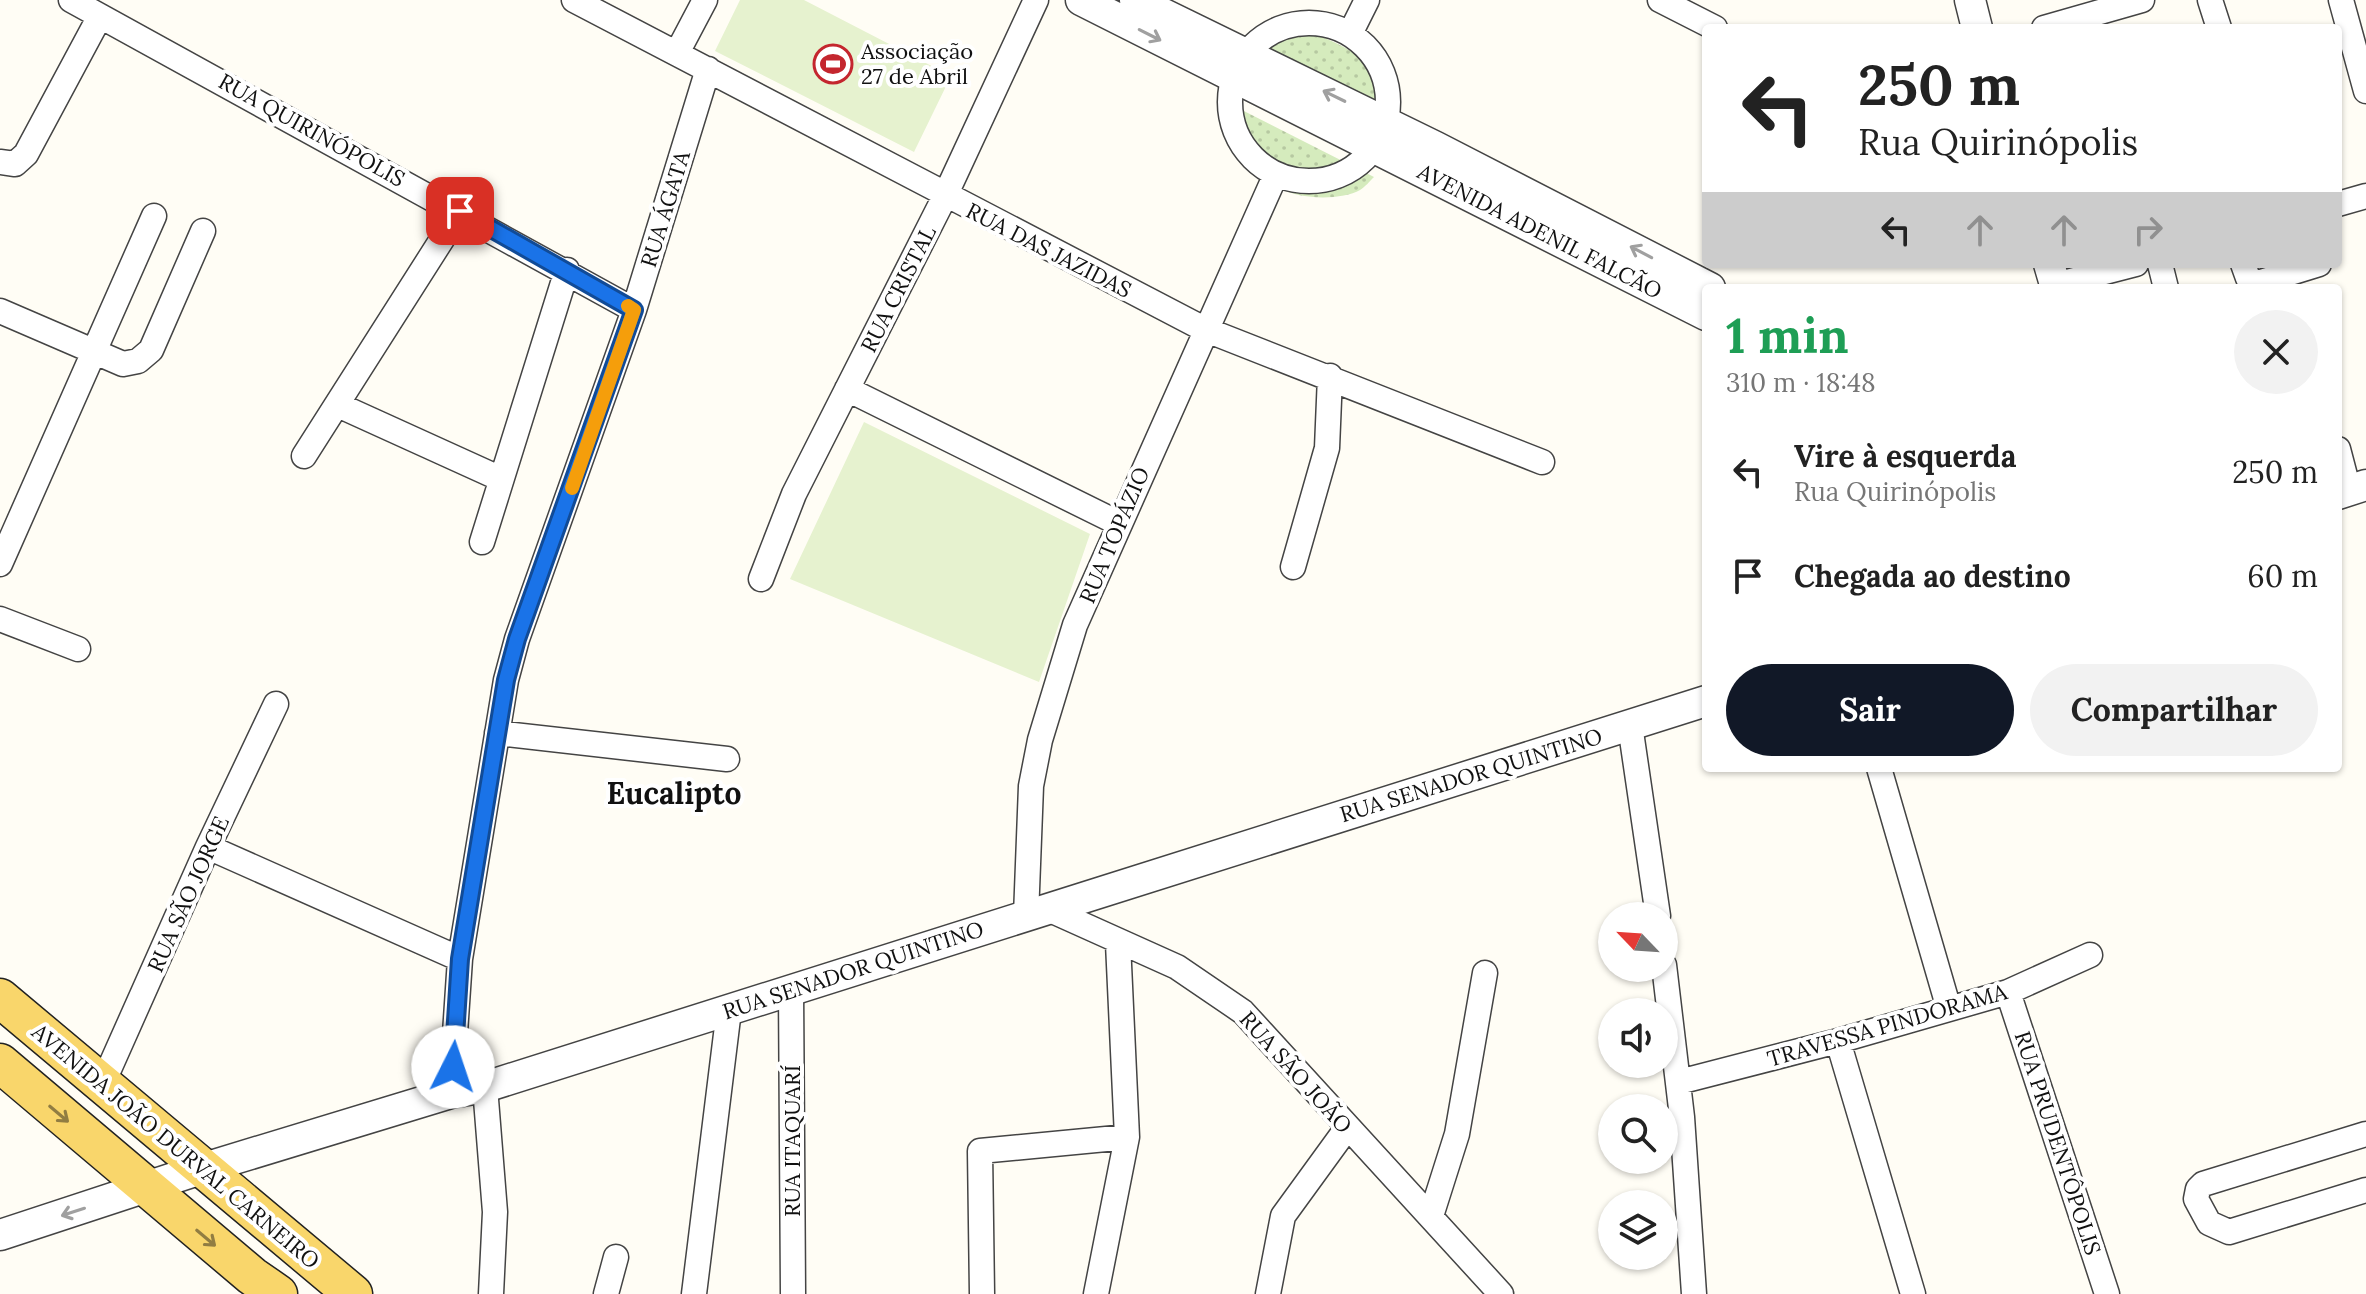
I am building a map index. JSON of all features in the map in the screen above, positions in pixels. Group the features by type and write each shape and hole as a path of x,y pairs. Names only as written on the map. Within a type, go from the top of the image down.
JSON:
{"main road":[{"name":"AVENIDA JOÃO DURVAL CARNEIRO","path":"0,998 353,1294"},
{"path":"0,1063 147,1188 256,1288"}],"street":[{"name":"RUA QUIRINÓPOLIS","path":"71,0 460,211 634,310"},
{"name":"RUA DAS JAZIDAS","path":"574,0 1204,329 1330,376 1542,462"},
{"path":"677,53 705,0"},
{"name":"RUA CRISTAL","path":"761,579 794,494 945,196 1036,0"},
{"name":"AVENIDA ADENIL FALCÃO","path":"1081,0 1240,66 1548,219 1702,285"},
{"name":"AVENIDA ADENIL FALCÃO","path":"1135,0 1240,66"},
{"path":"1350,34 1367,0"},
{"path":"1660,0 1707,24"},
{"path":"1970,0 1976,24"},
{"path":"2058,24 2142,0"},
{"path":"2210,0 2218,24"},
{"path":"2341,0 2366,91"},
{"path":"3,163 15,164 26,154 100,16"},
{"path":"1306,23 1329,25 1350,34 1369,51 1382,72 1388,105 1379,135 1353,167 1329,179 1302,181 1276,174 1252,158 1236,134 1230,106 1240,66 1262,38 1283,27 1306,23"},
{"name":"RUA ÁGATA","path":"451,1093 460,959 497,733 517,639 634,310 708,69"},
{"name":"RUA TOPÁZIO","path":"1037,913 1027,825 1040,740 1075,625 1204,329 1276,174"},
{"path":"2342,203 2366,196"},
{"path":"304,456 460,211"},
{"path":"0,564 154,216"},
{"name":"AVENIDA ADENIL FALCÃO","path":"1548,219 1702,313"},
{"path":"0,311 123,364 145,358 203,231"},
{"path":"2053,279 2114,268"},
{"path":"2244,268 2248,278 2258,283 2293,282 2313,268"},
{"path":"482,542 567,270"},
{"path":"1293,567 1327,448 1330,376"},
{"path":"847,389 1118,523"},
{"path":"338,405 501,479"},
{"path":"2342,458 2357,490"},
{"path":"0,619 78,649"},
{"name":"RUA SENADOR QUINTINO","path":"0,1235 201,1169 451,1093 485,1087 1702,702"},
{"name":"RUA SÃO JORGE","path":"102,1085 208,847 276,704"},
{"path":"1630,725 1656,902"},
{"path":"497,733 727,759"},
{"path":"1880,772 1949,1009"},
{"path":"208,847 460,959"},
{"name":"RUA SÃO JOÃO","path":"1037,913 1177,967 1243,1012 1501,1294"},
{"path":"1096,1294 1127,1137 1118,943"},
{"name":"TRAVESSA PINDORAMA","path":"1679,1082 1838,1041 2008,992 2090,955"},
{"path":"1431,1216 1457,1134 1485,973"},
{"path":"1666,982 1679,1082 1694,1294"},
{"name":"RUA ITAQUARÍ","path":"791,988 793,1294"},
{"name":"RUA PRUDENTÔPOLIS","path":"2008,992 2107,1294"},
{"path":"694,1294 729,1010"},
{"path":"1838,1041 1913,1294"},
{"path":"485,1087 495,1212 491,1294"},
{"path":"1268,1294 1283,1216 1347,1128"},
{"path":"2366,1134 2203,1184 2198,1189 2196,1199 2209,1223 2223,1232 2366,1190"},
{"path":"982,1294 980,1151 1127,1137"},
{"path":"606,1294 616,1257"}],"green space":[{"name":"Associação 27 de Abril","path":"740,0 804,0 951,76 914,152 715,51"},
{"path":"1312,33 1344,47 1368,65 1387,89 1401,121 1258,50 1286,37"},
{"path":"1236,107 1374,177 1360,190 1341,196 1305,196 1283,190 1267,177 1254,159"},
{"path":"864,422 1090,534 1039,682 790,579"}],"slow traffic":[{"path":"572,488 634,310 628,306"}],"place":[{"name":"Associação 27 de Abril","path":"833,64"}],"district":[{"name":"Eucalipto","path":"674,793"}],"route":[{"path":"453,1067 460,959 506,680 517,639 594,430 634,310 460,211"}]}
